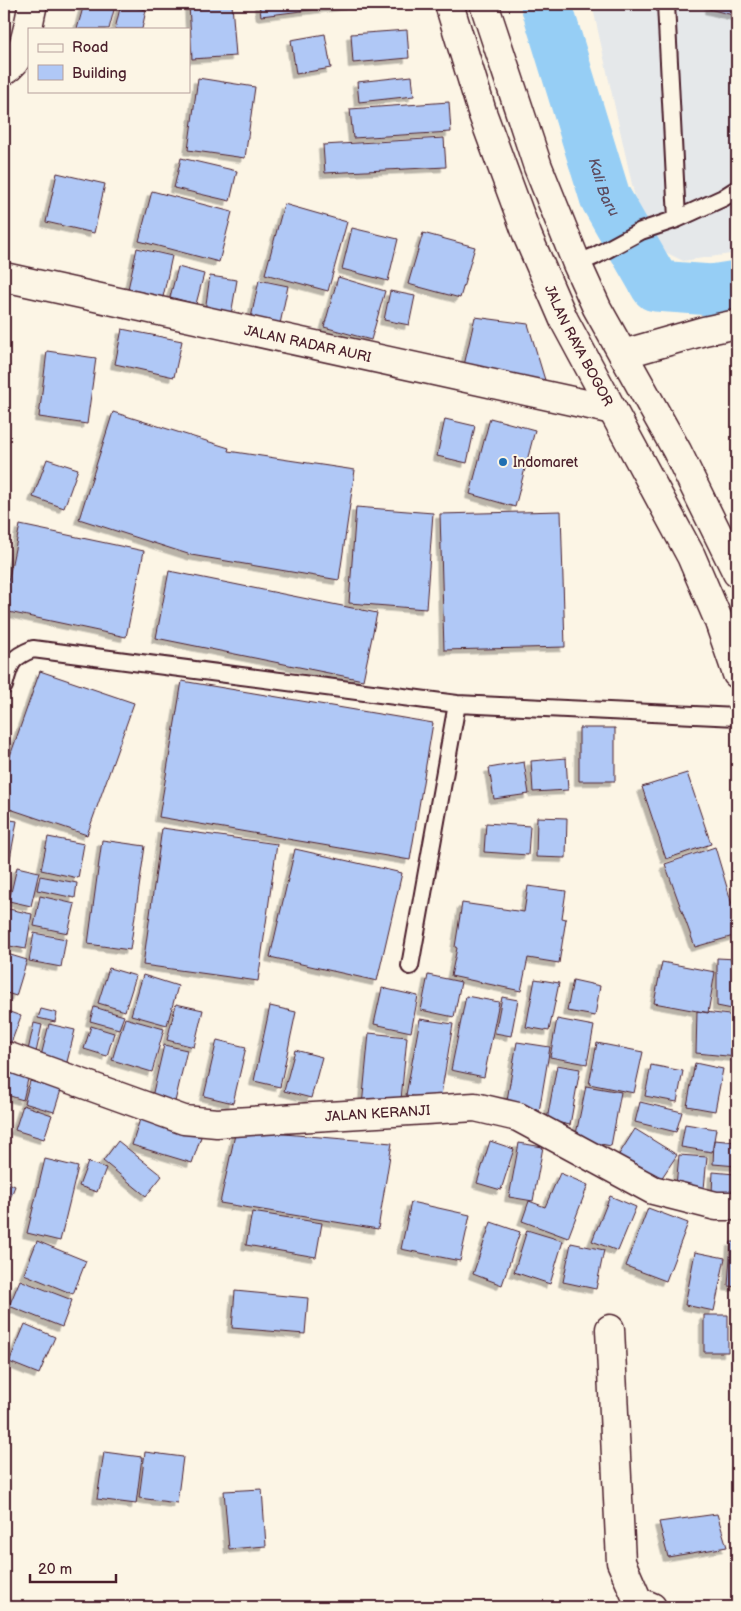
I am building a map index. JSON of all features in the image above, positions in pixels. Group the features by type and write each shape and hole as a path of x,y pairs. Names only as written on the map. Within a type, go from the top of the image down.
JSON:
{"main road":[{"path":"4,71 12,66 21,53 33,4"},
{"name":"JALAN RAYA BOGOR","path":"449,4 483,115 528,237 564,320 691,556 718,619 737,674"},
{"path":"484,4 538,167 586,260 597,308 677,451 737,573"},
{"name":"JALAN RADAR AURI","path":"4,277 614,410"},
{"path":"623,354 704,331 737,324"},
{"name":"JALAN KERANJI","path":"9,1057 184,1120 217,1124 476,1107 518,1117 653,1190 716,1206 737,1206"},
{"path":"610,1329 621,1562 638,1601 652,1607"}],"lane":[{"path":"666,4 677,219"},
{"path":"586,260 641,231 677,219 723,198 737,189"},
{"path":"4,686 9,667 18,655 33,649 457,704 737,718"},
{"path":"410,966 457,704"}],"shaded area":[{"path":"592,4 737,4 737,253 683,261 661,250 637,207"}],"building":[{"path":"84,4 108,4 115,6 109,28 77,28"},
{"path":"121,4 146,10 142,28 115,28"},
{"path":"189,4 232,4 236,56 192,59"},
{"path":"259,4 350,4 350,5 261,16"},
{"path":"710,4 737,4 737,16 709,9"},
{"path":"407,30 409,58 353,63 351,34"},
{"path":"325,34 331,68 296,74 291,40"},
{"path":"412,76 414,96 359,102 357,82"},
{"path":"198,78 255,87 245,158 188,150"},
{"path":"449,102 451,132 353,138 350,109"},
{"path":"444,138 446,167 325,173 323,145"},
{"path":"181,158 237,171 230,201 174,188"},
{"path":"57,173 105,184 94,233 46,222"},
{"path":"152,191 232,212 219,262 139,241"},
{"path":"284,204 347,222 328,291 265,274"},
{"path":"352,228 398,239 388,281 342,269"},
{"path":"423,233 475,247 460,298 408,284"},
{"path":"137,248 172,256 163,297 128,289"},
{"path":"178,267 204,274 196,304 170,297"},
{"path":"210,276 237,280 231,315 205,311"},
{"path":"338,277 385,291 371,340 324,327"},
{"path":"259,280 288,286 280,324 251,318"},
{"path":"390,291 415,296 409,325 384,320"},
{"path":"475,317 528,324 548,390 463,370"},
{"path":"122,329 182,341 174,377 115,364"},
{"path":"47,351 96,358 87,424 39,417"},
{"path":"113,412 229,448 228,451 355,470 339,580 191,555 79,519"},
{"name":"Indomaret","path":"490,418 535,430 515,507 470,494"},
{"path":"445,419 475,426 467,463 437,456"},
{"path":"47,459 78,469 64,508 33,497"},
{"path":"356,507 433,513 426,609 349,603"},
{"path":"561,511 565,647 444,650 440,514"},
{"path":"20,525 144,551 126,637 4,611 4,601"},
{"path":"169,571 377,613 363,680 156,638"},
{"path":"40,671 134,703 87,835 4,807 4,773"},
{"path":"182,681 433,723 410,860 159,817"},
{"path":"579,728 615,728 615,781 579,781"},
{"path":"566,758 568,790 533,792 531,761"},
{"path":"524,762 529,794 494,799 489,768"},
{"path":"687,773 711,844 666,859 642,787"},
{"path":"537,817 567,818 566,858 536,857"},
{"path":"4,819 17,821 4,891"},
{"path":"486,823 530,826 528,855 484,852"},
{"path":"162,828 277,844 258,981 143,965"},
{"path":"48,837 84,844 78,878 41,870"},
{"path":"102,840 145,846 130,950 88,944"},
{"path":"715,847 737,921 737,935 695,947 665,864"},
{"path":"295,849 402,873 377,981 270,957"},
{"path":"17,867 39,872 31,906 9,901"},
{"path":"40,876 77,883 75,898 37,890"},
{"path":"528,886 566,891 562,918 566,919 559,963 528,958 521,991 451,976 457,948 455,947 462,903 524,912"},
{"path":"40,896 75,904 68,933 34,926"},
{"path":"4,908 32,914 26,949 4,945"},
{"path":"34,933 66,939 61,967 29,961"},
{"path":"4,953 27,960 16,996 4,992"},
{"path":"717,958 737,959 737,1010 717,1006"},
{"path":"662,962 715,972 708,1013 654,1003"},
{"path":"109,968 136,976 125,1011 98,1003"},
{"path":"143,975 178,986 167,1025 131,1015"},
{"path":"428,975 461,982 454,1017 421,1010"},
{"path":"535,979 559,983 549,1031 526,1027"},
{"path":"573,980 600,986 595,1016 567,1011"},
{"path":"382,988 418,996 411,1032 374,1024"},
{"path":"466,996 499,1002 484,1077 451,1070"},
{"path":"502,997 518,1000 511,1036 495,1033"},
{"path":"176,1004 203,1010 194,1047 167,1040"},
{"path":"270,1006 296,1012 280,1087 254,1081"},
{"path":"94,1007 124,1016 119,1029 90,1021"},
{"path":"41,1009 57,1013 55,1022 38,1018"},
{"path":"4,1010 21,1016 7,1054 4,1052"},
{"path":"697,1011 737,1016 737,1057 696,1053"},
{"path":"125,1018 164,1029 152,1072 112,1060"},
{"path":"420,1019 453,1024 440,1101 406,1095"},
{"path":"557,1019 594,1026 587,1064 550,1057"},
{"path":"34,1023 42,1025 35,1057 27,1055"},
{"path":"49,1024 75,1030 65,1070 39,1064"},
{"path":"91,1026 114,1033 107,1056 84,1049"},
{"path":"369,1033 407,1037 400,1110 362,1106"},
{"path":"217,1040 246,1047 233,1103 204,1096"},
{"path":"517,1042 550,1047 539,1112 506,1106"},
{"path":"597,1043 643,1052 634,1093 589,1084"},
{"path":"164,1045 187,1050 174,1106 151,1101"},
{"path":"295,1050 322,1057 311,1098 284,1091"},
{"path":"4,1060 31,1067 23,1100 4,1094"},
{"path":"695,1063 723,1069 715,1111 687,1106"},
{"path":"557,1065 580,1069 570,1125 547,1120"},
{"path":"651,1065 683,1071 677,1102 645,1096"},
{"path":"30,1081 61,1090 54,1112 24,1103"},
{"path":"586,1086 621,1092 611,1146 575,1139"},
{"path":"640,1102 682,1112 676,1132 635,1122"},
{"path":"23,1105 52,1115 44,1139 15,1130"},
{"path":"140,1119 201,1137 192,1163 132,1145"},
{"path":"685,1124 716,1129 712,1152 681,1147"},
{"path":"635,1129 677,1155 659,1182 618,1156"},
{"path":"236,1130 392,1143 378,1229 220,1203"},
{"path":"714,1140 737,1142 737,1166 713,1164"},
{"path":"118,1141 162,1176 146,1196 103,1161"},
{"path":"490,1141 514,1149 501,1190 477,1183"},
{"path":"519,1143 543,1147 533,1201 509,1197"},
{"path":"679,1155 707,1157 704,1189 676,1186"},
{"path":"45,1159 78,1167 60,1241 27,1233"},
{"path":"88,1162 106,1168 97,1192 79,1186"},
{"path":"713,1172 735,1174 735,1194 712,1192"},
{"path":"560,1173 588,1185 568,1238 522,1221 529,1201 545,1207"},
{"path":"4,1181 15,1186 4,1214"},
{"path":"610,1196 636,1207 618,1251 592,1241"},
{"path":"411,1202 470,1215 460,1261 401,1249"},
{"path":"648,1208 688,1223 666,1281 626,1266"},
{"path":"252,1212 322,1223 316,1257 246,1245"},
{"path":"491,1222 520,1232 502,1285 473,1274"},
{"path":"527,1230 563,1241 550,1284 514,1272"},
{"path":"37,1241 86,1261 73,1294 24,1274"},
{"path":"731,1242 737,1242 737,1287 728,1286"},
{"path":"571,1243 604,1250 596,1289 563,1282"},
{"path":"695,1252 725,1258 714,1311 685,1305"},
{"path":"20,1280 72,1300 62,1327 9,1306"},
{"path":"235,1291 308,1298 305,1334 232,1328"},
{"path":"704,1315 728,1315 728,1352 704,1352"},
{"path":"25,1324 55,1337 39,1374 9,1362"},
{"path":"104,1452 142,1457 136,1504 97,1499"},
{"path":"145,1452 183,1457 177,1503 139,1498"},
{"path":"262,1489 266,1546 229,1549 224,1491"},
{"path":"717,1514 727,1547 668,1557 659,1522"}],"waterway":[{"name":"Kali Baru","path":"546,4 605,197 656,286 712,290 737,286"}],"place":[{"name":"Indomaret","path":"503,462"}]}
